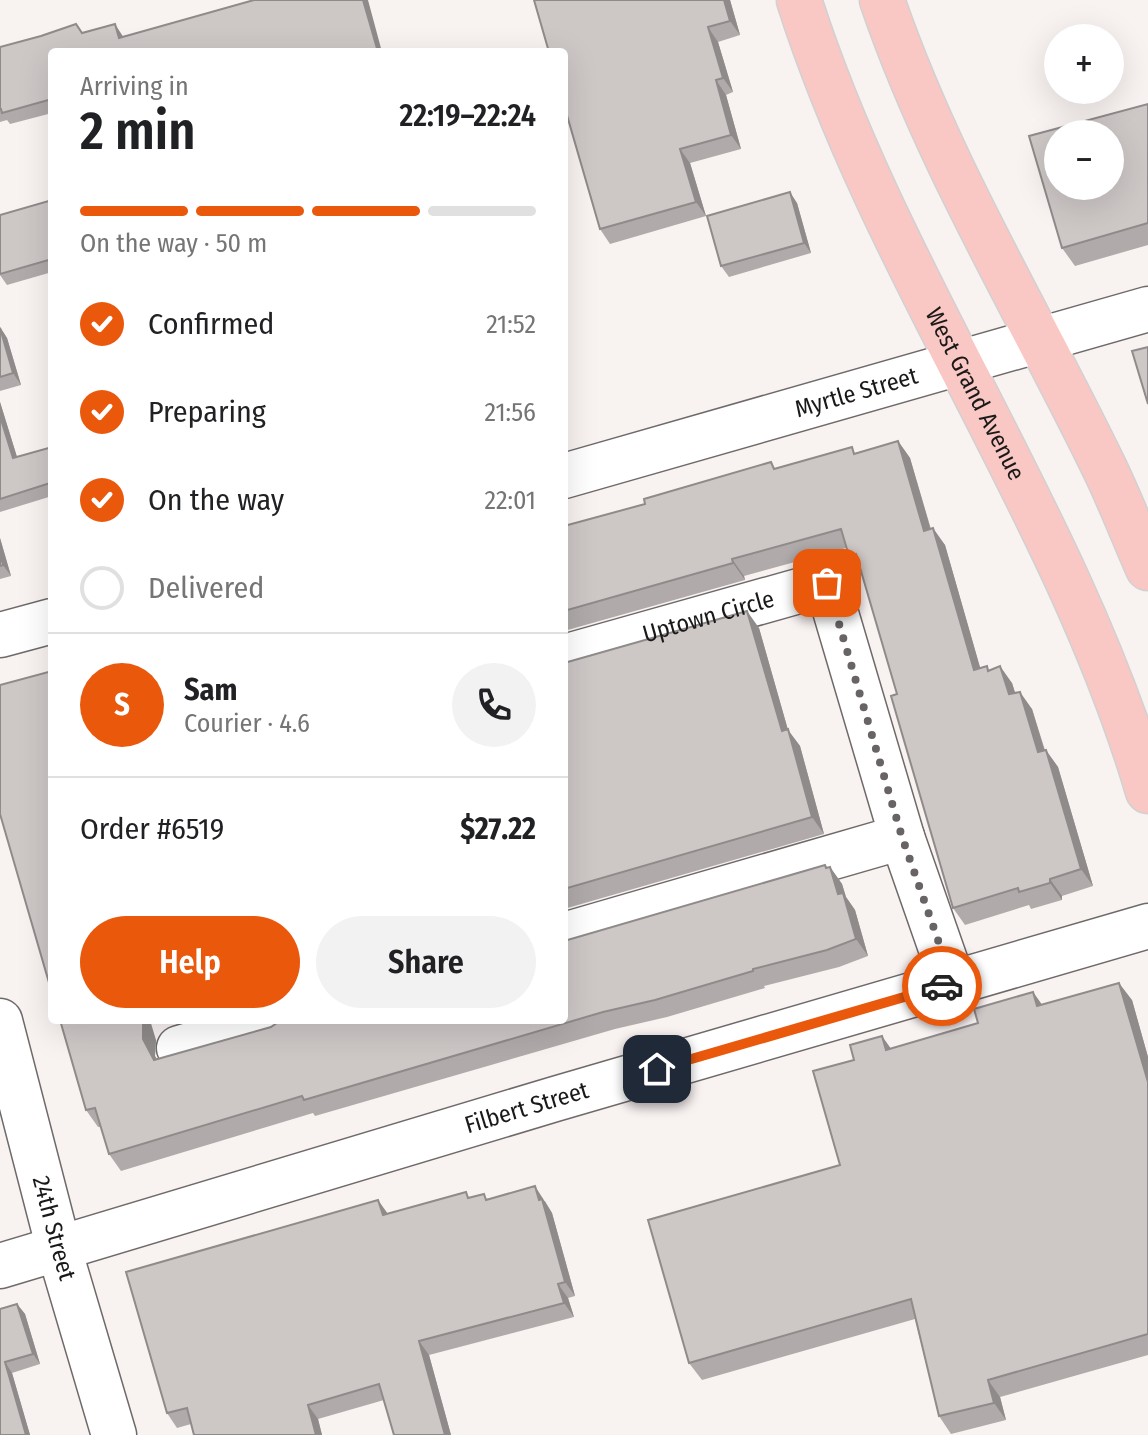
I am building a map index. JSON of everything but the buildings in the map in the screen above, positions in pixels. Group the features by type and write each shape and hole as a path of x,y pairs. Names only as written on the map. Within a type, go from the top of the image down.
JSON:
{"main road":[{"name":"West Grand Avenue","path":"799,0 819,65 878,204 1023,486 1083,616 1148,791"},
{"path":"882,0 902,59 960,187 1104,468 1148,568"}],"street":[{"name":"Myrtle Street","path":"568,475 1148,309"},
{"name":"Uptown Circle","path":"568,656 827,583 902,837 953,983"},
{"path":"0,635 48,622"},
{"path":"568,934 902,837"},
{"name":"Filbert Street","path":"0,1266 555,1099 1148,926"},
{"name":"24th Street","path":"0,1021 59,1249 114,1435"},
{"path":"180,1049 262,1024"}],"way so far":[{"path":"827,583 902,837 953,983 942,986"}],"route":[{"path":"657,1069 942,986"}]}
